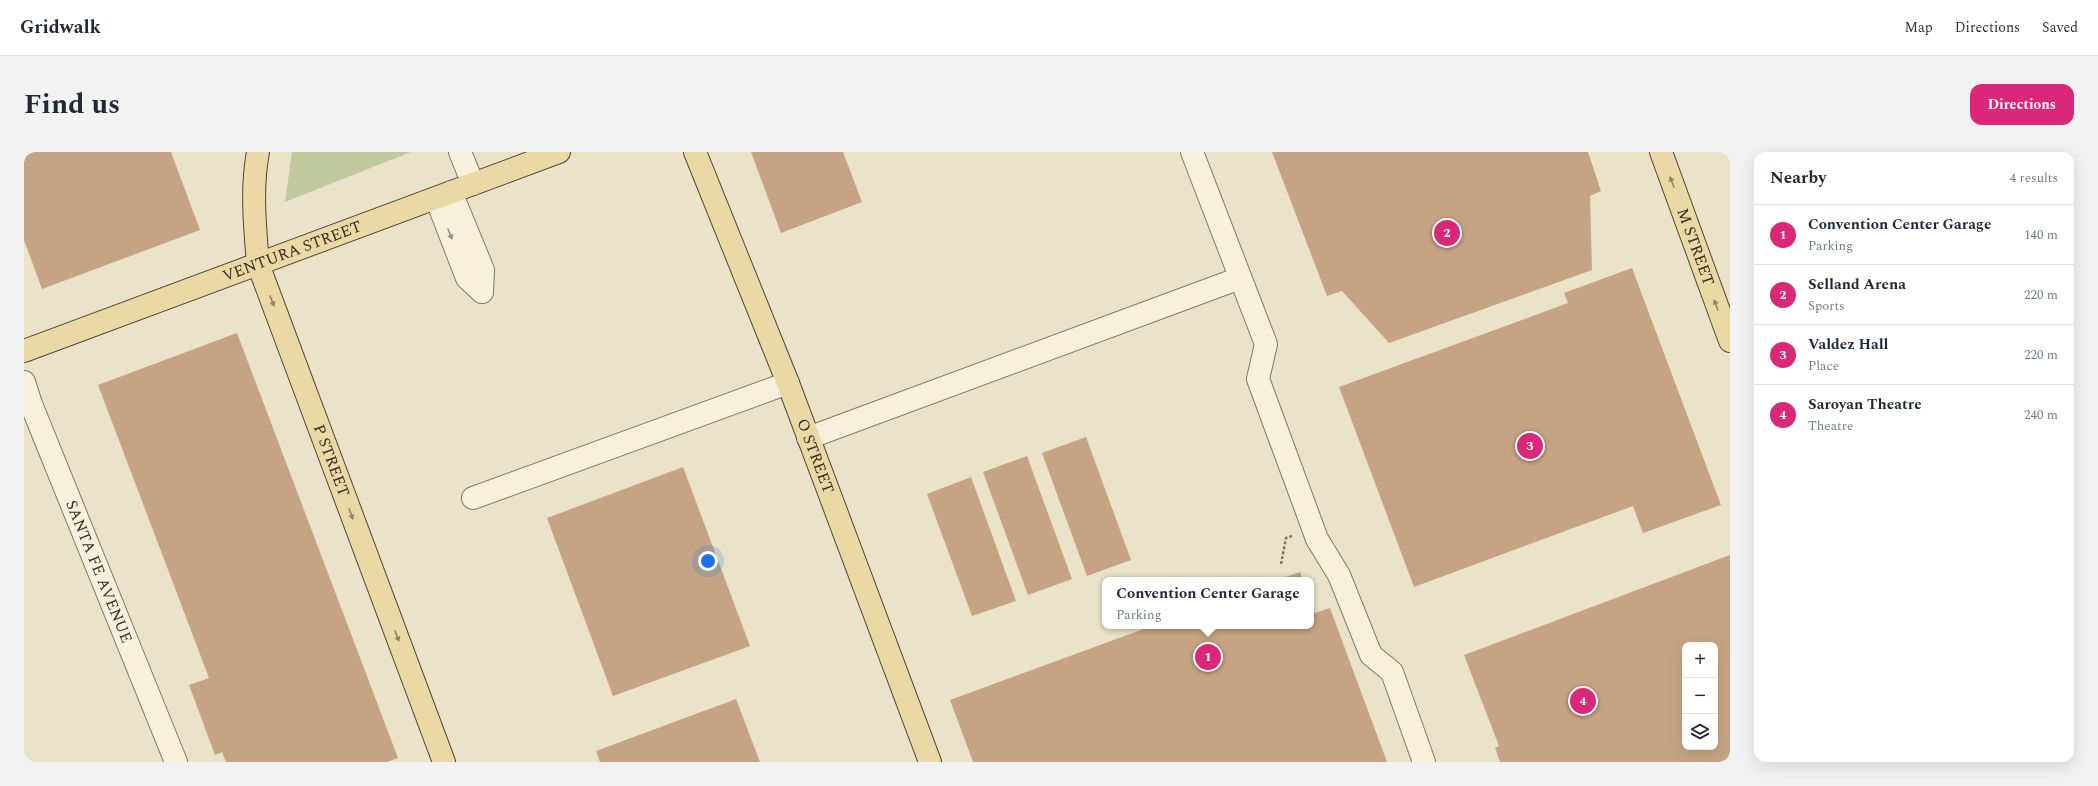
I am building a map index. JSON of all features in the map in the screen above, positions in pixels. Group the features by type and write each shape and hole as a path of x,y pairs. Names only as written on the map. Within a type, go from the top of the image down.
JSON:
{"main road":[{"name":"P STREET","path":"258,152 254,171 253,210 258,264 444,762"},
{"name":"VENTURA STREET","path":"24,351 559,152"},
{"name":"O STREET","path":"695,152 788,383 930,762"},
{"name":"M STREET","path":"1661,152 1730,341"}],"street":[{"path":"460,152 473,184"},
{"path":"1192,152 1266,344 1258,379 1317,539 1340,575 1371,655 1392,672 1424,762"},
{"path":"808,438 1240,278"},
{"name":"SANTA FE AVENUE","path":"24,382 31,404 176,762"},
{"path":"473,498 788,383"}],"green space":[{"path":"292,152 411,152 285,202"}],"building":[{"path":"24,152 171,152 200,230 42,289 24,240"},
{"path":"751,152 843,152 862,202 781,233"},
{"path":"1272,152 1588,152 1601,191 1590,196 1592,270 1389,343 1342,291 1327,296"},
{"path":"1632,268 1721,505 1643,533 1633,506 1414,587 1339,387 1568,303 1564,293"},
{"path":"237,333 398,758 387,762 226,762 222,752 215,755 189,685 209,678 98,385"},
{"path":"1086,437 1131,560 1087,576 1042,453"},
{"path":"1027,456 1072,579 1028,595 983,472"},
{"path":"683,467 750,646 613,696 547,518"},
{"path":"971,477 1016,601 972,616 927,494"},
{"path":"1730,555 1730,762 1500,762 1495,748 1499,746 1464,655"},
{"path":"1300,572 1302,577 1286,577"},
{"path":"1330,608 1387,762 973,762 950,700 1144,629 1314,629 1314,610 1315,613"},
{"path":"736,699 760,762 600,762 596,751"}],"place":[{"name":"Selland Arena","path":"1447,233"},
{"name":"Valdez Hall","path":"1530,446"},
{"name":"Convention Center Garage","path":"1208,657"},
{"name":"Saroyan Theatre","path":"1583,701"}]}
